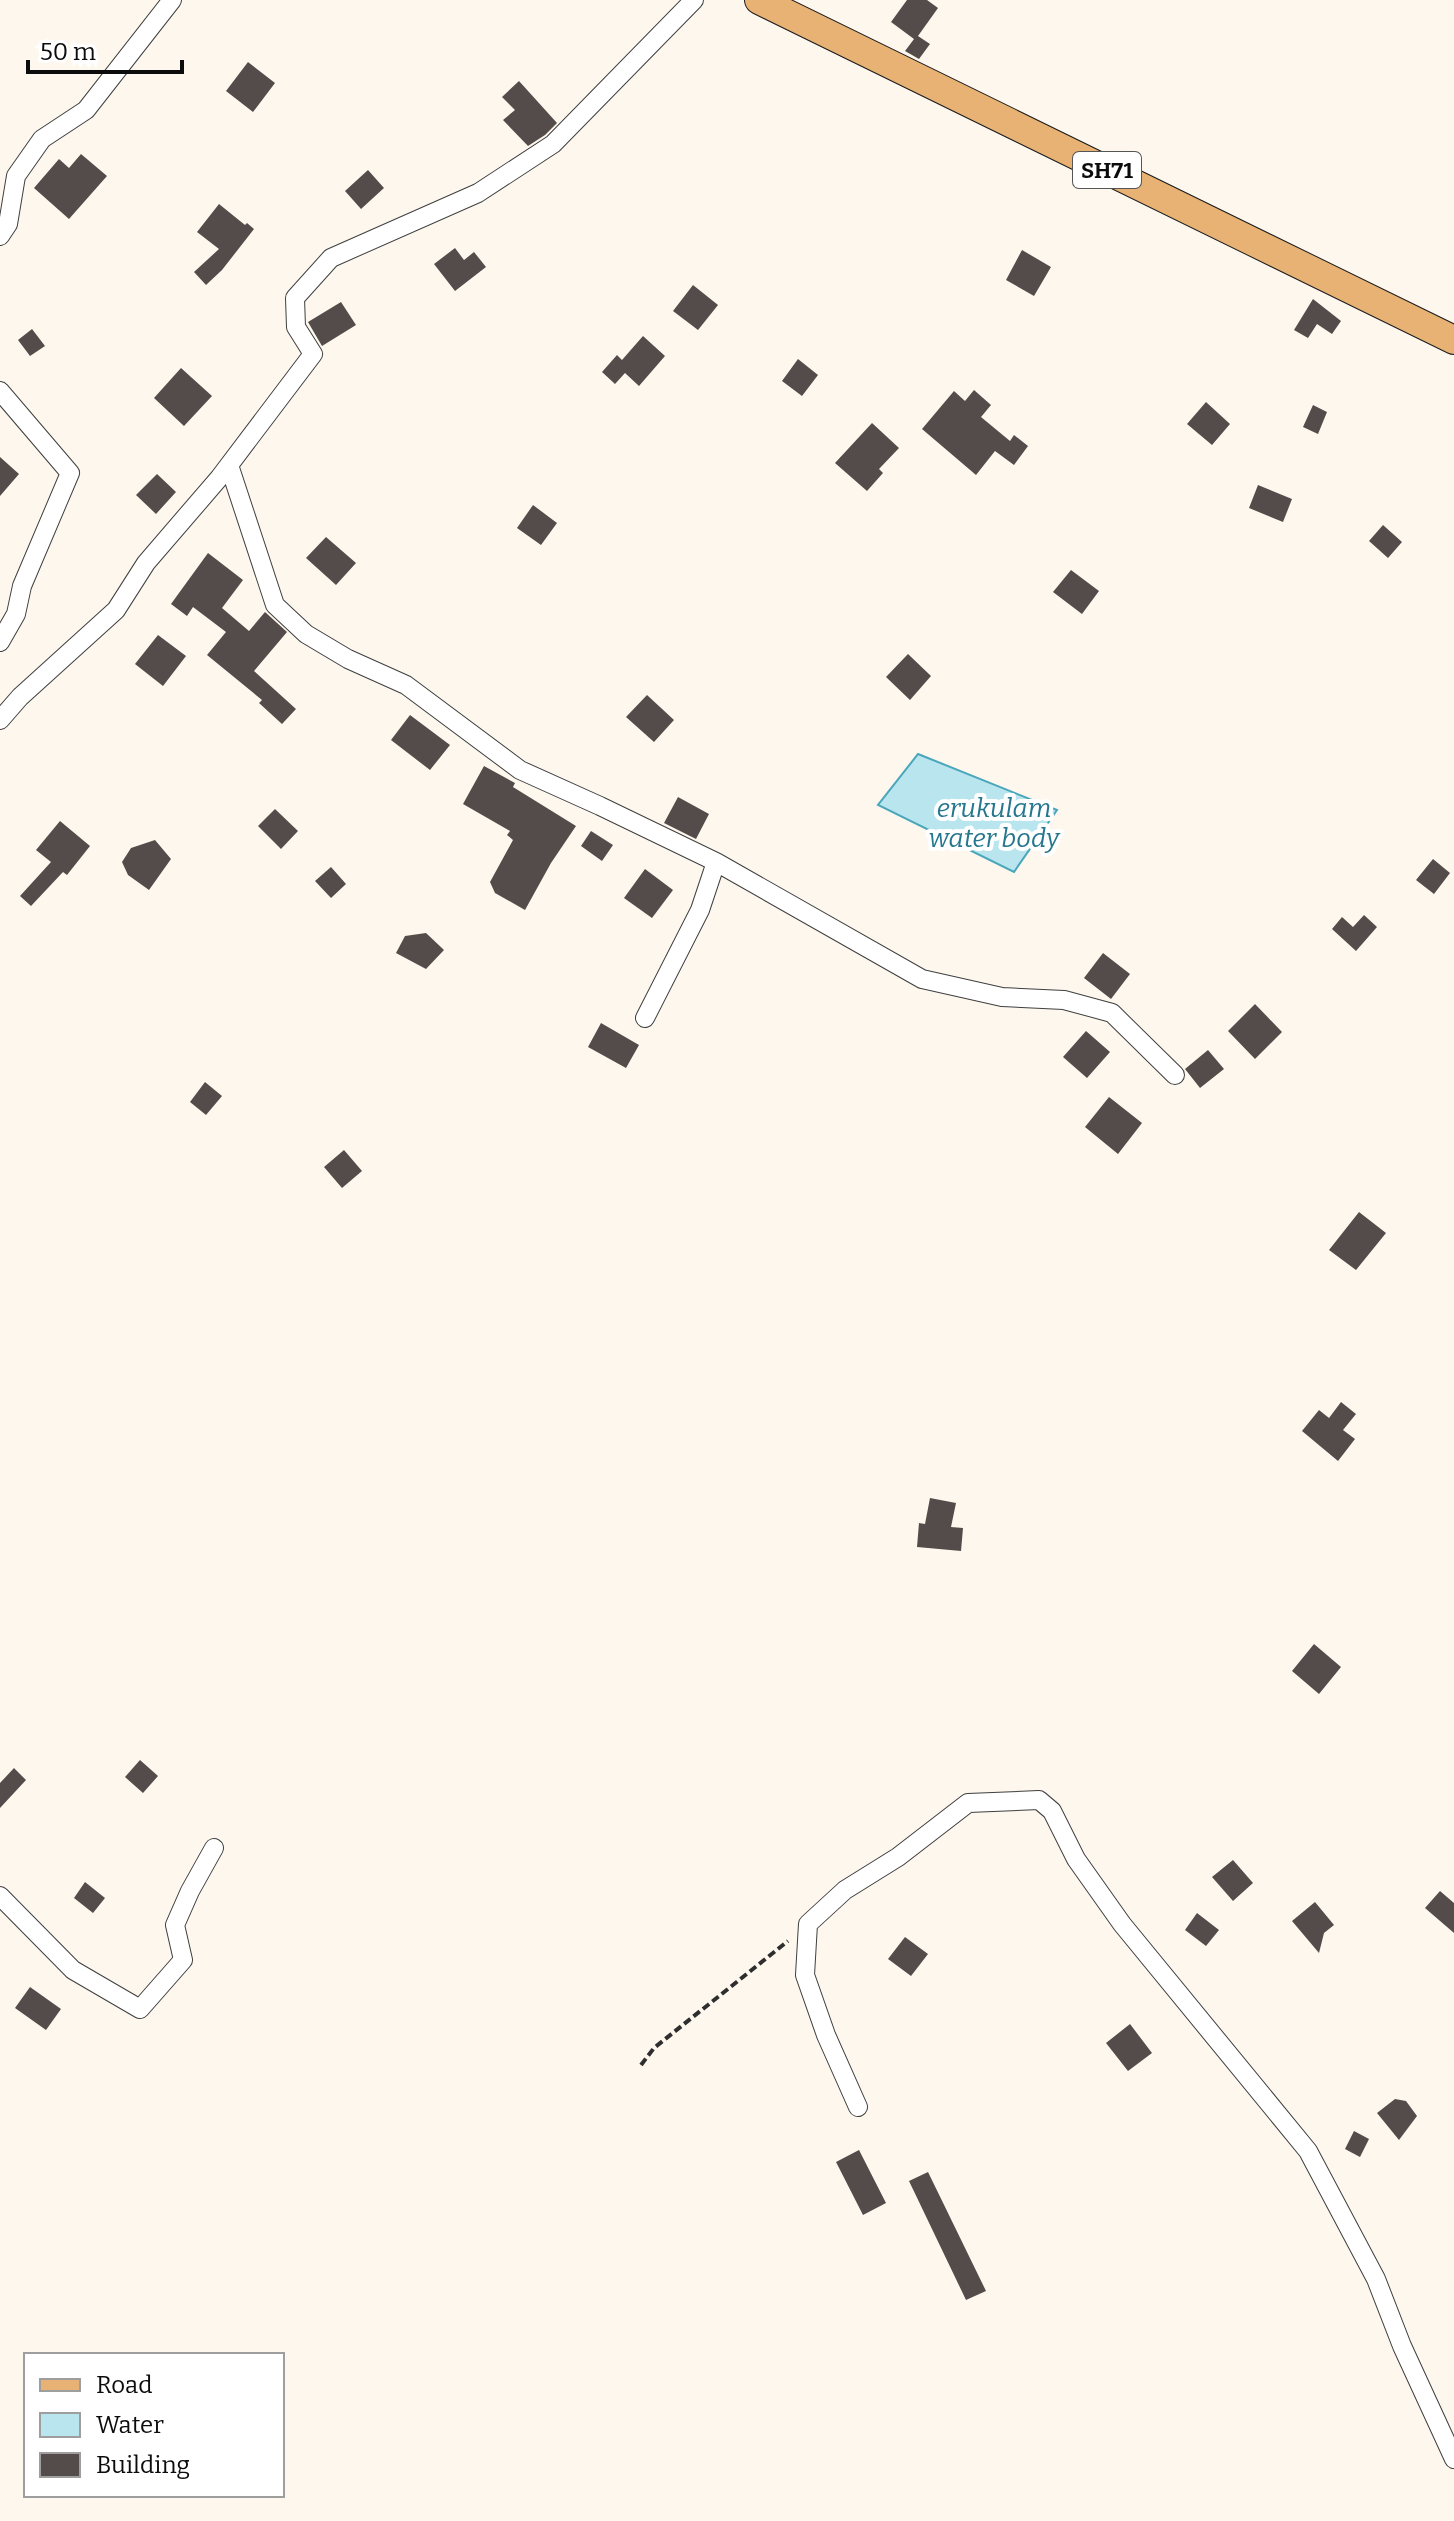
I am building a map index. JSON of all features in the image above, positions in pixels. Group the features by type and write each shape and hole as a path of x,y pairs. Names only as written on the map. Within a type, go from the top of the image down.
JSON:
{"main road":[{"name":"SH71","path":"759,0 1454,340"}],"street":[{"path":"0,236 8,224 16,176 42,139 86,110 172,0"},
{"path":"0,720 20,697 116,610 146,563 229,465 313,354 296,327 295,298 331,258 478,193 553,144 694,0"},
{"path":"0,391 70,473 22,586 16,614 0,642"},
{"path":"229,465 275,605 306,634 348,659 406,685 520,770 716,862 922,979 1002,997 1064,1000 1112,1013 1175,1075"},
{"path":"645,1018 700,910 716,862"},
{"path":"858,2107 826,2035 805,1975 808,1924 845,1890 898,1857 968,1803 1039,1800 1052,1811 1076,1859 1122,1924 1308,2151 1376,2279 1402,2346 1454,2459"},
{"path":"0,1896 73,1970 140,2009 183,1960 175,1925 214,1848"}],"path":[{"path":"641,2065 654,2048 808,1924"}],"water":[{"name":"erukulam water body","path":"918,754 1057,810 1014,872 878,805"}],"building":[{"path":"907,0 927,0 938,8 918,36 930,44 919,59 905,51 914,39 891,22"},
{"path":"248,62 275,83 253,112 226,91"},
{"path":"519,81 557,123 528,146 503,120 515,110 502,97"},
{"path":"81,154 107,176 69,219 34,188 59,159 69,168"},
{"path":"368,170 384,188 361,209 345,191"},
{"path":"219,204 254,229 206,285 194,272 219,249 197,232"},
{"path":"455,248 464,260 474,252 486,267 455,291 434,264"},
{"path":"1022,250 1051,267 1034,296 1006,280"},
{"path":"693,285 718,305 698,330 673,311"},
{"path":"1313,299 1341,321 1332,334 1317,324 1308,338 1294,330"},
{"path":"341,302 356,325 322,346 308,322"},
{"path":"32,329 45,346 30,356 18,340"},
{"path":"643,336 665,356 639,386 625,373 615,384 602,372 617,355 622,360"},
{"path":"798,359 818,375 802,396 782,381"},
{"path":"181,368 212,396 184,426 154,398"},
{"path":"974,390 991,405 981,417 1010,441 1014,435 1028,446 1014,465 995,451 976,475 922,429 954,391 965,401"},
{"path":"1206,402 1230,424 1212,445 1187,424"},
{"path":"1313,405 1327,412 1318,434 1303,427"},
{"path":"872,423 899,448 879,469 883,473 867,491 835,463"},
{"path":"0,457 19,474 0,496"},
{"path":"157,474 176,492 156,514 136,495"},
{"path":"1258,485 1292,499 1283,522 1249,508"},
{"path":"533,505 557,523 541,545 517,528"},
{"path":"1383,525 1402,542 1388,558 1369,541"},
{"path":"326,537 356,563 336,585 306,558"},
{"path":"208,553 243,580 222,608 249,631 265,612 287,632 254,671 296,709 282,724 259,703 262,700 207,655 226,632 193,607 187,616 171,604"},
{"path":"1071,570 1099,591 1082,614 1053,592"},
{"path":"158,635 186,656 163,686 135,664"},
{"path":"908,654 931,676 910,700 886,677"},
{"path":"647,695 674,720 654,742 626,717"},
{"path":"410,715 450,745 430,770 391,740"},
{"path":"484,766 515,783 513,787 576,826 525,910 495,893 490,882 513,840 507,835 510,831 463,804"},
{"path":"678,797 709,814 696,839 664,823"},
{"path":"275,809 298,831 281,849 258,826"},
{"path":"60,821 90,846 67,875 63,872 31,906 20,896 51,862 36,850"},
{"path":"591,831 613,845 602,861 581,846"},
{"path":"155,840 171,859 149,890 128,875 122,862 131,848"},
{"path":"1433,859 1450,873 1434,894 1416,880"},
{"path":"331,867 346,884 331,898 315,881"},
{"path":"645,869 673,890 652,918 624,898"},
{"path":"1364,915 1377,927 1356,951 1332,929 1342,917 1353,927"},
{"path":"426,933 444,950 426,969 396,953 405,936"},
{"path":"1103,953 1130,974 1111,999 1084,978"},
{"path":"1255,1004 1282,1032 1255,1059 1228,1031"},
{"path":"601,1023 639,1045 626,1068 588,1047"},
{"path":"1086,1031 1110,1052 1087,1078 1063,1057"},
{"path":"1208,1050 1224,1069 1200,1088 1185,1069"},
{"path":"205,1082 222,1096 206,1115 190,1102"},
{"path":"1109,1097 1142,1123 1118,1154 1085,1127"},
{"path":"344,1150 362,1171 342,1188 324,1167"},
{"path":"1359,1212 1386,1233 1356,1270 1329,1250"},
{"path":"1341,1402 1356,1414 1343,1430 1355,1439 1338,1461 1302,1431 1319,1410 1329,1418"},
{"path":"930,1498 956,1503 951,1527 963,1528 961,1551 917,1547 919,1523 925,1524"},
{"path":"1314,1644 1341,1667 1319,1694 1292,1671"},
{"path":"140,1760 158,1776 143,1793 125,1777"},
{"path":"14,1768 26,1780 0,1808 0,1783"},
{"path":"1233,1860 1253,1883 1233,1901 1212,1877"},
{"path":"85,1882 105,1898 93,1913 74,1898"},
{"path":"1440,1891 1454,1903 1454,1933 1425,1908"},
{"path":"1315,1902 1334,1925 1324,1933 1319,1953 1292,1921"},
{"path":"1197,1913 1219,1930 1206,1946 1185,1930"},
{"path":"905,1937 928,1954 911,1976 888,1959"},
{"path":"30,1987 61,2009 46,2030 15,2008"},
{"path":"1130,2024 1152,2053 1128,2071 1106,2043"},
{"path":"1395,2099 1406,2101 1417,2116 1399,2140 1377,2113"},
{"path":"1354,2131 1369,2139 1360,2157 1345,2149"},
{"path":"859,2150 886,2203 863,2215 836,2162"},
{"path":"928,2172 986,2291 966,2300 909,2181"}]}
